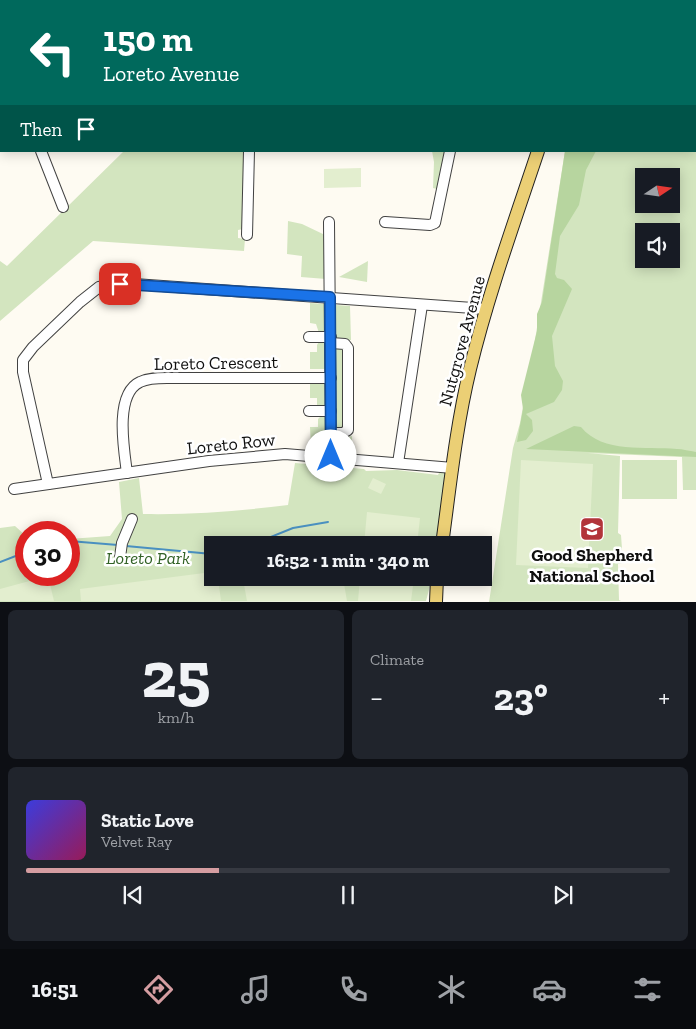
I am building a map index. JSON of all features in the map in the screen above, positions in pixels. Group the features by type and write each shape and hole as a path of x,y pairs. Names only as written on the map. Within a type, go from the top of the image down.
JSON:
{"main road":[{"name":"Nutgrove Avenue","path":"443,536 469,377 487,309 538,152"},
{"path":"436,602 437,586"}],"street":[{"path":"41,152 63,207"},
{"path":"247,235 249,152"},
{"path":"385,222 430,225 435,223 450,152"},
{"path":"329,222 328,293 330,297 331,340 331,456"},
{"path":"48,484 23,372 24,360 34,347 80,302 99,287 120,284 487,309"},
{"path":"398,463 422,305"},
{"path":"309,337 331,340 345,344 348,348 348,430 343,433 331,434"},
{"name":"Loreto Crescent","path":"127,473 122,422 126,400 132,388 140,382 167,378 331,378"},
{"path":"309,411 331,411"},
{"name":"Loreto Row","path":"14,489 209,461 285,454 331,456 453,468"},
{"path":"120,557 122,543 132,518"}],"green space":[{"path":"123,152 244,152 243,229 238,230 238,238 245,239 244,251 93,241 0,321 0,261 7,266"},
{"path":"432,152 448,152 440,190 433,188 434,162"},
{"path":"565,152 696,152 696,490 683,490 682,457 588,453 620,456 618,533 621,535 623,563 618,564 619,600 621,601 489,602 513,448 520,423"},
{"path":"565,152 595,152 586,170 579,205 560,236 555,274 557,278 564,280 572,289 552,336 555,366 563,381 562,390 554,402 526,414 532,420 533,431 526,440 517,442 523,409 521,395 537,331 537,314 542,302"},
{"path":"361,168 361,187 324,188 324,169"},
{"path":"288,221 302,224 325,235 326,279 301,277 302,256 287,254"},
{"path":"368,261 367,282 339,277"},
{"path":"310,303 325,304 327,333 319,333 316,324 310,323"},
{"path":"336,305 350,306 351,340 338,341 333,338 333,308"},
{"path":"320,340 327,342 325,369 310,369 310,352 317,352 317,345"},
{"path":"338,347 343,347 345,427 340,431 334,428 334,350"},
{"path":"310,381 325,382 326,409 317,407 317,398 310,398"},
{"path":"321,416 326,416 329,428 325,449 311,448 310,427 318,427 318,419"},
{"path":"574,426 581,427 590,436 613,445 682,449 696,452 696,457 526,449"},
{"path":"352,436 352,452 336,450 334,440"},
{"path":"521,460 593,464 588,568 516,565"},
{"path":"622,460 677,460 677,499 622,499"},
{"name":"Loreto Park","path":"295,463 364,469 366,471 397,470 438,475 440,471 447,471 439,536 204,536 204,586 430,586 426,601 0,602 0,528 15,526 15,586 80,586 80,538 110,536 122,519 119,482 139,478 143,514 234,511 288,505"},
{"path":"373,478 386,484 381,494 368,488"},
{"path":"367,512 420,518 418,536 365,536"},
{"path":"204,573 204,586 219,586 221,601 81,601 80,589"},
{"path":"15,585 50,586 54,601 0,601 0,589"},
{"path":"244,586 344,586 347,601 247,601"},
{"path":"359,586 413,586 411,601 358,601"}],"waterway":[{"path":"273,536 293,528 328,522"},
{"path":"80,542 118,545"},
{"path":"126,546 204,553"},
{"path":"0,562 15,556"}],"place":[{"name":"Good Shepherd National School","path":"592,529"}],"route":[{"path":"120,284 330,297 331,456"}]}
